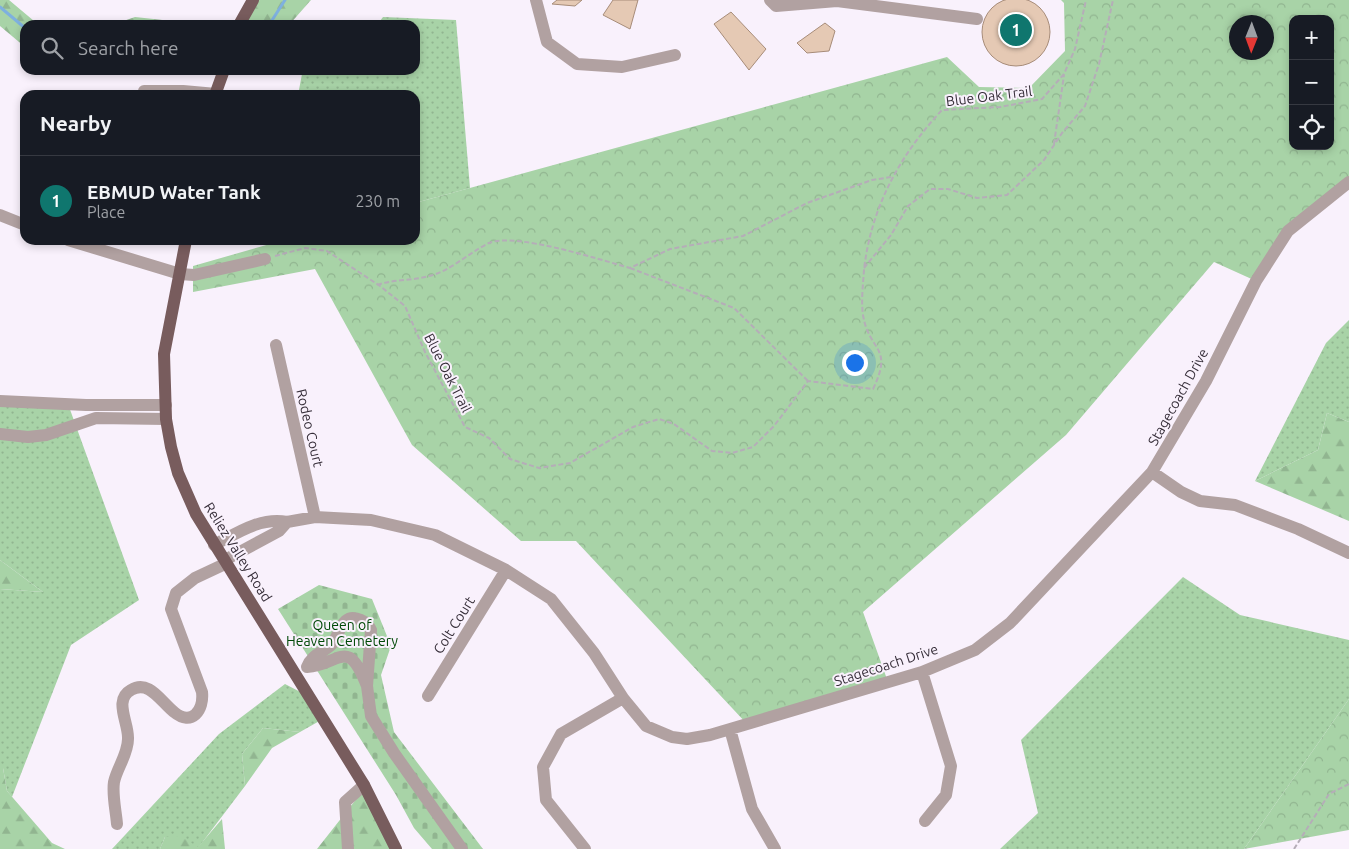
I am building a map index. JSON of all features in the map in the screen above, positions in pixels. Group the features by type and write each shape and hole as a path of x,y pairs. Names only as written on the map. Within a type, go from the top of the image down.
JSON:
{"main road":[{"path":"242,20 253,0"},
{"path":"216,90 222,75"},
{"name":"Reliez Valley Road","path":"185,245 164,354 166,419 178,473 196,514 214,546 302,670 396,849"}],"street":[{"path":"536,0 547,42 577,64 622,67 675,55"},
{"path":"770,0 776,6 837,1 977,19"},
{"name":"Stagecoach Drive","path":"214,546 253,525 272,520 287,522 315,517 371,520 435,535 506,570 550,599 594,653 623,698 646,726 672,737 687,739 730,729 922,672 975,650 1010,623 1152,472 1206,381 1256,281 1288,231 1349,182"},
{"path":"0,215 20,223"},
{"path":"84,245 180,274 194,275 265,259"},
{"name":"Rodeo Court","path":"276,345 315,517"},
{"path":"0,401 86,405 166,405"},
{"path":"0,434 28,437 46,436 96,418 166,419"},
{"path":"1152,472 1181,492 1200,501 1235,505 1298,529 1349,553"},
{"name":"Stagecoach Drive","path":"117,824 114,783 128,739 122,704 126,692 135,687 143,686 157,694 174,713 184,717 198,714 203,702 202,692 171,609 176,593 195,578 226,562 260,539 279,530 287,522"},
{"path":"253,525 260,539"},
{"name":"Colt Court","path":"428,696 506,570"},
{"path":"302,670 310,658 334,642 338,628 343,622 357,618 369,625 372,638 367,686 371,716 394,753 462,849"},
{"path":"334,642 342,656 352,660 358,667 367,686"},
{"path":"302,670 342,656"},
{"path":"922,672 951,766 946,795 925,821"},
{"path":"584,849 546,800 543,767 561,734 623,698"},
{"path":"730,729 752,809 775,849"},
{"path":"348,849 345,802 364,785"}],"path":[{"name":"Blue Oak Trail","path":"265,259 305,248 327,251 405,306 425,352 465,427 489,438 510,459 539,468 570,463 633,428 659,419 674,424 712,451 732,453 753,447 774,426 808,381 874,389 882,372 883,362 878,348 868,333 863,315 864,268 876,214 891,177 918,136 942,110 1000,107 1042,99 1064,74 1075,49 1086,0"},
{"path":"864,268 891,235 908,206 930,189 948,189 977,198 1007,195 1044,160 1085,106 1099,64 1113,0"},
{"path":"1053,147 1064,74"},
{"path":"630,268 670,249 743,236 807,203 872,180 891,177"},
{"path":"376,285 389,281 430,276 491,242 523,241 560,248 630,268 734,308 808,381"},
{"path":"1294,849 1329,794 1349,784"}],"green space":[{"path":"0,0 9,0 33,20 20,20 20,43 0,26"},
{"path":"253,0 311,0 293,20 242,20"},
{"path":"1061,0 1349,0 1349,182 1288,231 1256,281 1214,262 1066,435 863,612 888,682 747,724 576,541 521,541 412,445 315,269 193,292 193,266 266,245 420,245 420,202 947,57 979,87 1029,88 1065,51 1064,3"},
{"path":"135,17 163,20 126,20"},
{"path":"383,17 456,20 470,188 420,202 420,90 299,90 302,75 420,75 420,20 381,20"},
{"path":"1349,320 1349,422 1327,413 1318,450 1255,481 1326,343"},
{"path":"0,400 68,404 139,600 71,645 12,797 7,791 3,768 0,768 0,589 43,592 0,560"},
{"path":"1327,413 1349,422 1349,521 1255,481 1318,450"},
{"path":"0,560 43,592 0,589"},
{"path":"1183,577 1240,615 1349,640 1349,699 1244,849 1000,849 1038,813 1021,740"},
{"name":"Queen of Heaven Cemetery","path":"319,585 372,599 391,646 381,675 394,732 483,849 432,849 414,828 396,795 278,609"},
{"path":"285,684 310,697 323,719 300,732 263,728 242,754 245,786 198,848 165,837 160,849 112,849 219,734"},
{"path":"1349,699 1349,830 1244,849"},
{"path":"263,728 300,732 272,748 245,786 242,754"},
{"path":"0,768 3,768 7,791 52,843 65,849 0,849"},
{"path":"365,788 396,849 317,849"},
{"path":"222,819 225,849 160,849 165,837 180,836 198,847"}],"building":[{"path":"1009,-1 1023,-1 1035,4 1044,13 1049,25 1049,39 1044,51 1035,60 1023,65 1009,65 997,60 988,51 983,39 983,25 988,13 997,4"},
{"path":"557,0 582,0 575,6 552,4"},
{"path":"613,0 638,0 630,29 603,15"},
{"path":"731,12 766,49 749,70 714,24"},
{"path":"825,23 835,31 829,51 807,53 797,43"}],"waterway":[{"path":"272,20 285,0"},
{"path":"0,7 20,24"}],"place":[{"name":"EBMUD Water Tank","path":"1016,30"}]}
